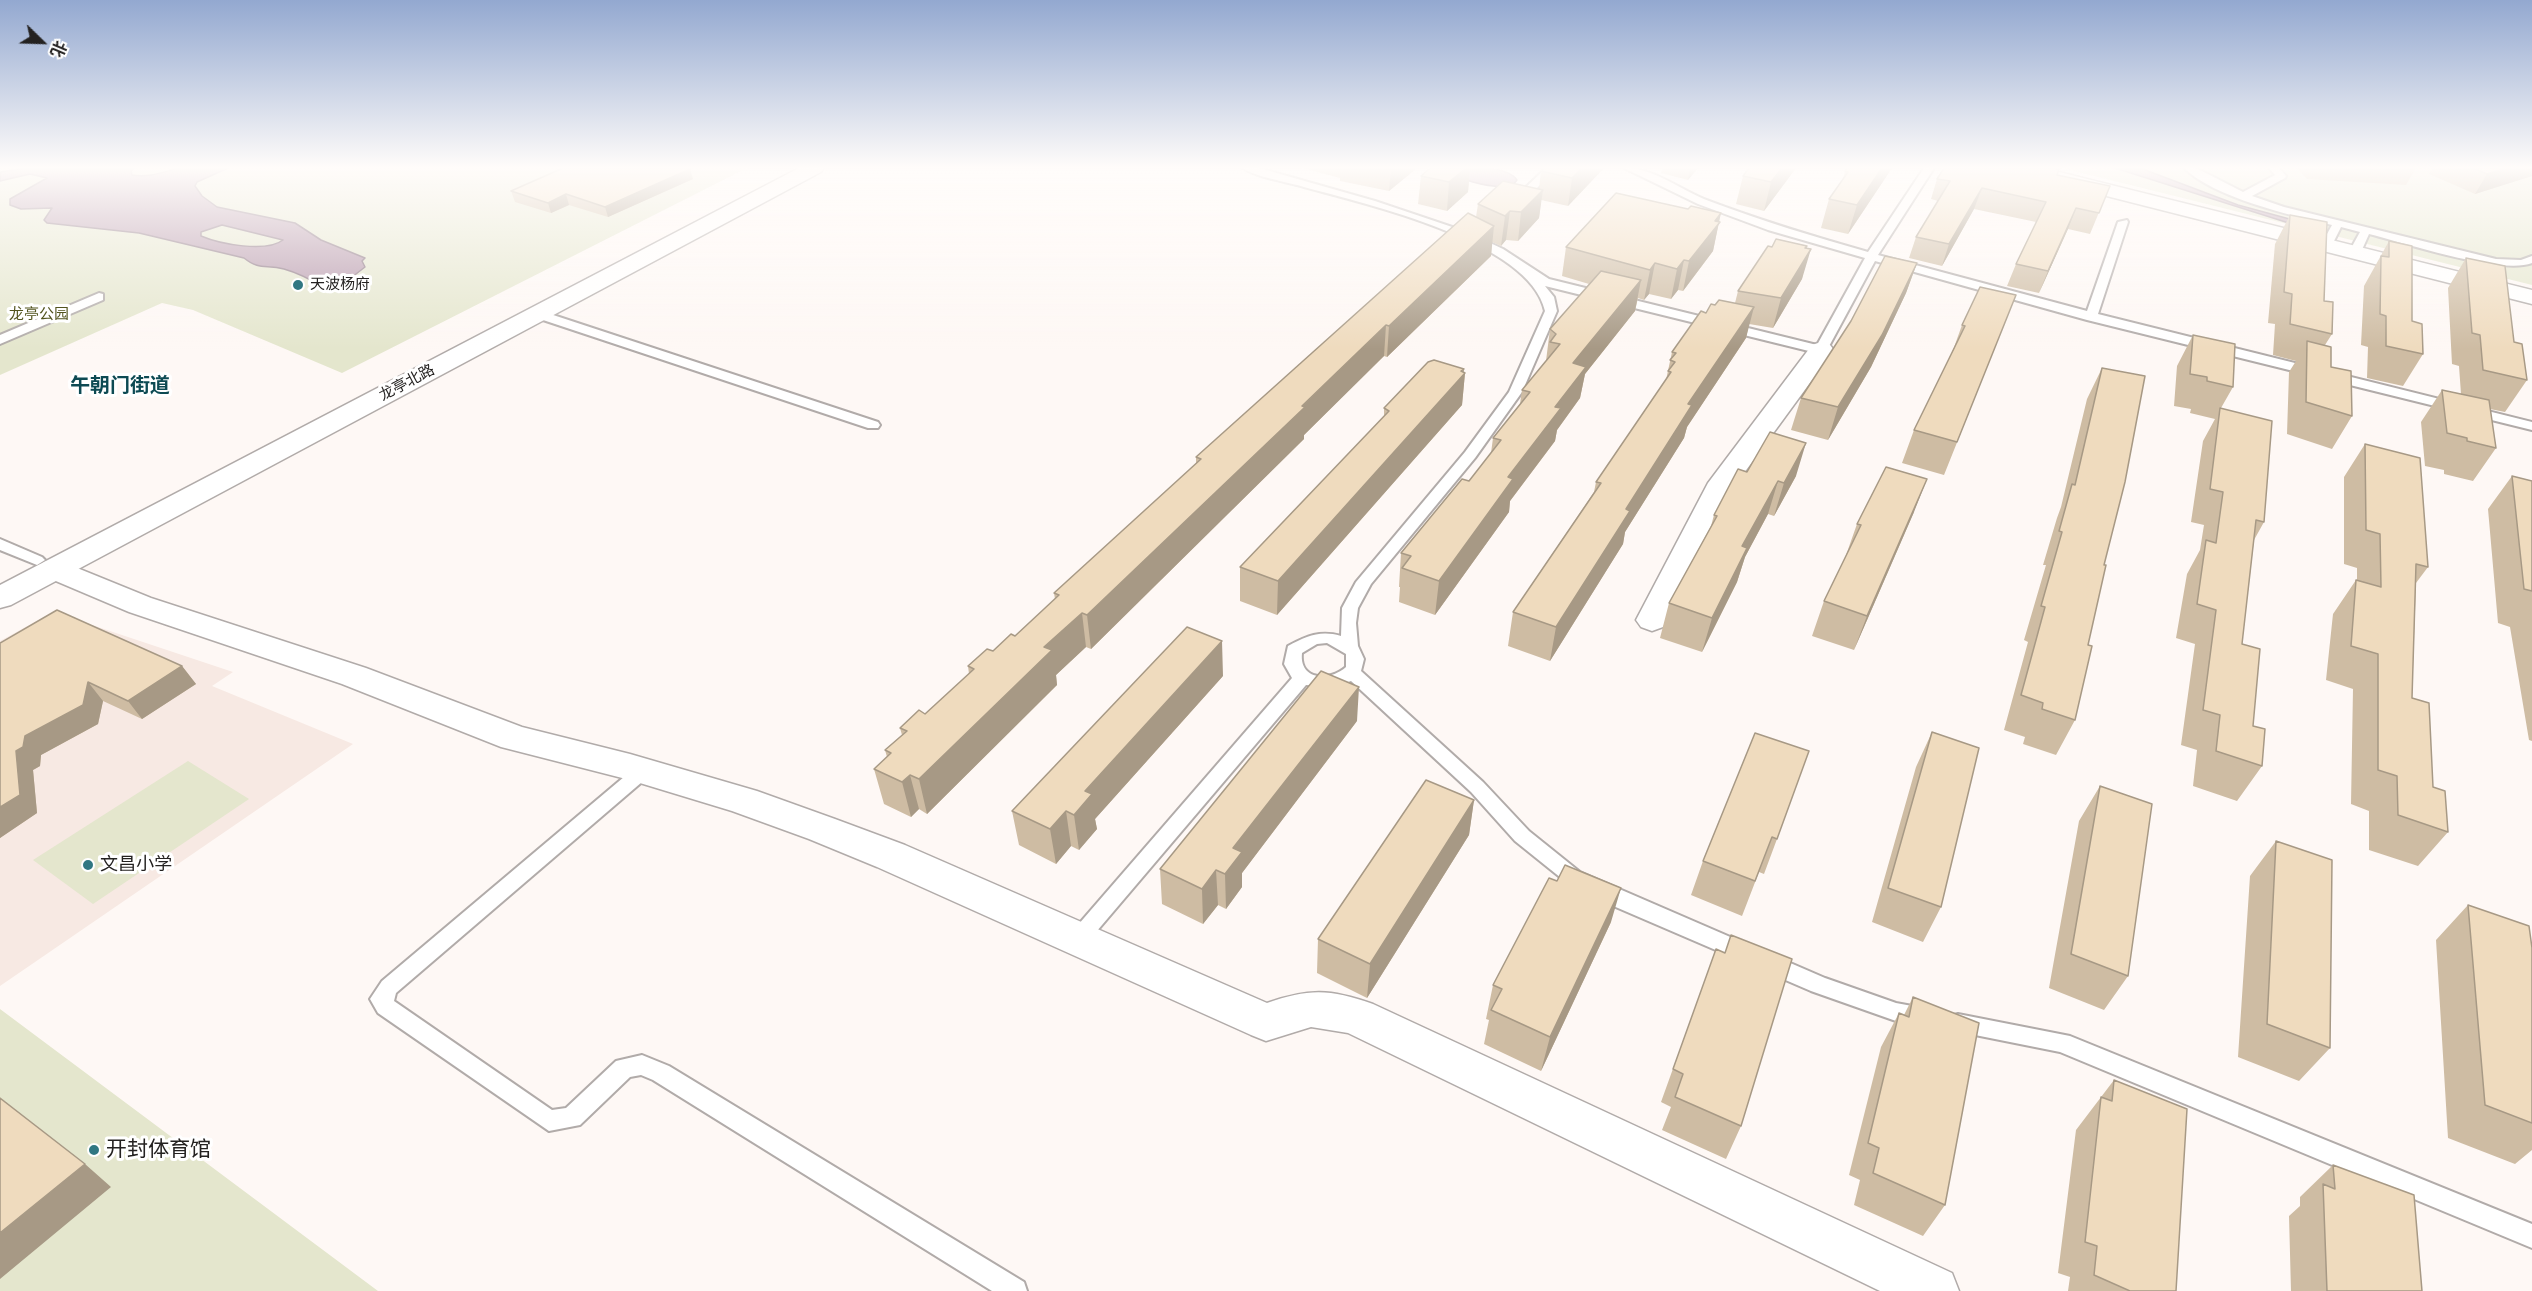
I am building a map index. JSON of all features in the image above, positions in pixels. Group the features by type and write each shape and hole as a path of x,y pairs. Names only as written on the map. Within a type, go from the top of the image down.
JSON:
{"street":[{"name":"龙亭北路","path":"0,598 46,565 678,228"},
{"name":"龙亭北路","path":"0,580 46,565 538,314 700,228"},
{"path":"2260,228 2532,297"},
{"path":"1652,620 1722,483 1821,350"},
{"path":"46,565 140,604 354,676 514,738 643,771 744,801 822,829 891,856 1266,1022 1304,1007 1326,1007 1358,1017 1882,1279 1934,1291"}],"lane":[{"path":"1350,647 1327,639 1303,643 1294,650 1291,659 1293,668 1303,677 1318,682 1331,682 1352,672 1356,664 1355,655 1350,647 1348,623 1350,608 1364,582 1470,456 1515,392 1551,311 1548,297 1532,277 1505,254 1441,228"},
{"path":"1782,228 2091,317 2532,426"},
{"path":"1532,277 1821,350 1872,255 1890,228"},
{"path":"2091,317 2121,228"},
{"path":"2327,245 2335,228"},
{"path":"2359,228 2496,262 2522,263 2532,259"},
{"path":"2355,252 2366,230"},
{"path":"0,339 99,297"},
{"path":"538,314 873,425"},
{"path":"0,544 46,565"},
{"path":"1352,672 1477,787 1522,836 1574,877 1611,896 1818,986 1896,1012 2062,1043 2532,1236"},
{"path":"1078,939 1303,677"},
{"path":"643,771 388,987 381,999 386,1007 549,1121 572,1118 624,1068 642,1065 662,1073 1015,1291"}],"shaded area":[{"path":"95,228 212,228 201,232 201,236 231,244 255,247 275,244 283,240 235,228 303,228 321,240 365,258 362,261 365,267 347,281 323,287 304,276 284,269 259,266 244,258 139,233"},
{"name":"文昌小学","path":"53,612 233,672 212,686 353,744 0,986 0,641"}],"green space":[{"name":"龙亭公园","path":"0,228 628,228 342,373 193,310 162,303 0,375"},
{"path":"2304,228 2532,228 2532,285"},
{"path":"188,761 249,799 93,904 33,860"},
{"name":"开封体育馆","path":"0,1009 378,1291 0,1291"}],"building":[{"path":"1451,228 1492,228 1389,326 1386,325 1302,406 1305,407 1087,615 1082,613 1044,647 1052,650 919,779 910,775 902,782 874,769 891,753 885,750 907,731 900,728 919,710 925,714 974,669 968,666 987,649 993,651 1011,634 1015,636 1059,595 1054,593 1201,459 1196,457"},
{"path":"1583,228 1715,228 1689,261 1684,260 1677,269 1655,263 1650,270 1566,247"},
{"path":"1921,228 1958,228 1949,244 1916,237"},
{"path":"2033,228 2067,228 2048,271 2016,264"},
{"path":"2289,228 2327,228 2324,301 2333,302 2332,334 2290,324 2292,294 2284,292"},
{"path":"1776,239 1811,249 1781,298 1738,291 1768,246 1772,247"},
{"path":"2389,241 2412,246 2412,321 2422,324 2423,354 2386,346 2386,316 2380,314 2381,256 2389,257"},
{"path":"1885,256 1917,263 1882,335 1838,407 1801,398 1851,321"},
{"path":"2466,258 2505,266 2514,342 2522,344 2527,380 2483,370 2480,335 2472,333"},
{"path":"1601,271 1641,280 1573,363 1586,367 1555,407 1561,408 1508,477 1513,479 1439,581 1402,568 1411,556 1401,553 1462,479 1469,481 1501,440 1493,438 1530,392 1522,390 1560,344 1550,342 1556,334 1550,329"},
{"path":"1980,287 2016,295 1957,442 1914,430 1965,326 1962,325"},
{"path":"1719,300 1754,307 1688,404 1692,405 1626,509 1630,511 1556,627 1513,612 1601,483 1596,482 1671,372 1668,371 1675,362 1670,360 1676,353 1672,352 1701,311 1706,313 1711,304 1715,305"},
{"path":"2193,335 2235,344 2233,387 2207,381 2207,377 2190,374"},
{"path":"2307,341 2331,347 2331,367 2351,371 2352,416 2306,402"},
{"path":"1434,360 1464,369 1461,371 1465,373 1278,581 1240,567 1389,411 1384,408 1428,362"},
{"path":"2102,368 2145,376 2125,482 2104,565 2106,565 2088,645 2092,646 2075,720 2042,709 2043,703 2021,695 2045,607 2041,606 2062,532 2059,531 2072,484 2075,485"},
{"path":"2442,390 2489,400 2496,448 2447,433"},
{"path":"2220,408 2272,421 2264,522 2256,520 2242,644 2260,649 2253,726 2265,729 2262,766 2216,751 2220,715 2203,710 2216,610 2197,604 2206,540 2216,543 2223,492 2210,489"},
{"path":"1770,432 1806,443 1784,483 1778,481 1742,546 1747,548 1712,618 1669,603 1717,516 1714,515 1738,469 1747,472"},
{"path":"2365,444 2420,458 2428,567 2416,564 2412,698 2429,703 2433,787 2445,791 2448,832 2398,815 2397,776 2378,770 2378,654 2351,646 2356,580 2381,587 2380,534 2366,530"},
{"path":"1886,467 1927,479 1867,616 1824,601 1861,525 1857,524"},
{"path":"2512,476 2532,481 2532,591 2524,589"},
{"path":"57,610 182,666 128,701 88,682 83,705 25,736 23,747 16,751 20,795 0,807 0,643"},
{"path":"1187,627 1222,641 1085,791 1092,794 1074,815 1066,811 1050,829 1012,811"},
{"path":"1321,671 1359,687 1233,848 1242,852 1225,874 1216,870 1202,889 1160,869"},
{"path":"1932,732 1979,748 1941,907 1888,888"},
{"path":"1755,733 1809,751 1777,839 1772,837 1755,881 1703,861"},
{"path":"1426,780 1474,800 1370,964 1318,939"},
{"path":"2100,786 2152,804 2128,976 2071,954"},
{"path":"2276,841 2332,860 2330,1048 2267,1024"},
{"path":"1565,865 1621,888 1550,1037 1491,1010 1502,989 1493,985 1549,878 1557,881"},
{"path":"2468,905 2529,926 2532,948 2532,1123 2485,1105"},
{"path":"1731,935 1792,959 1741,1126 1675,1097 1683,1074 1673,1069 1716,949 1725,953"},
{"path":"1913,997 1979,1023 1945,1205 1873,1173 1879,1148 1868,1143 1899,1013 1909,1017"},
{"path":"2114,1080 2187,1109 2176,1291 2130,1291 2094,1275 2097,1246 2085,1242 2101,1097 2112,1101"},
{"path":"0,1098 85,1164 0,1233"},
{"path":"2333,1165 2414,1195 2422,1291 2327,1291 2323,1184 2335,1189"}],"place":[{"name":"天波杨府","path":"298,285"},
{"name":"文昌小学","path":"88,865"},
{"name":"开封体育馆","path":"94,1150"}],"district":[{"name":"午朝门街道","path":"120,386"}]}
